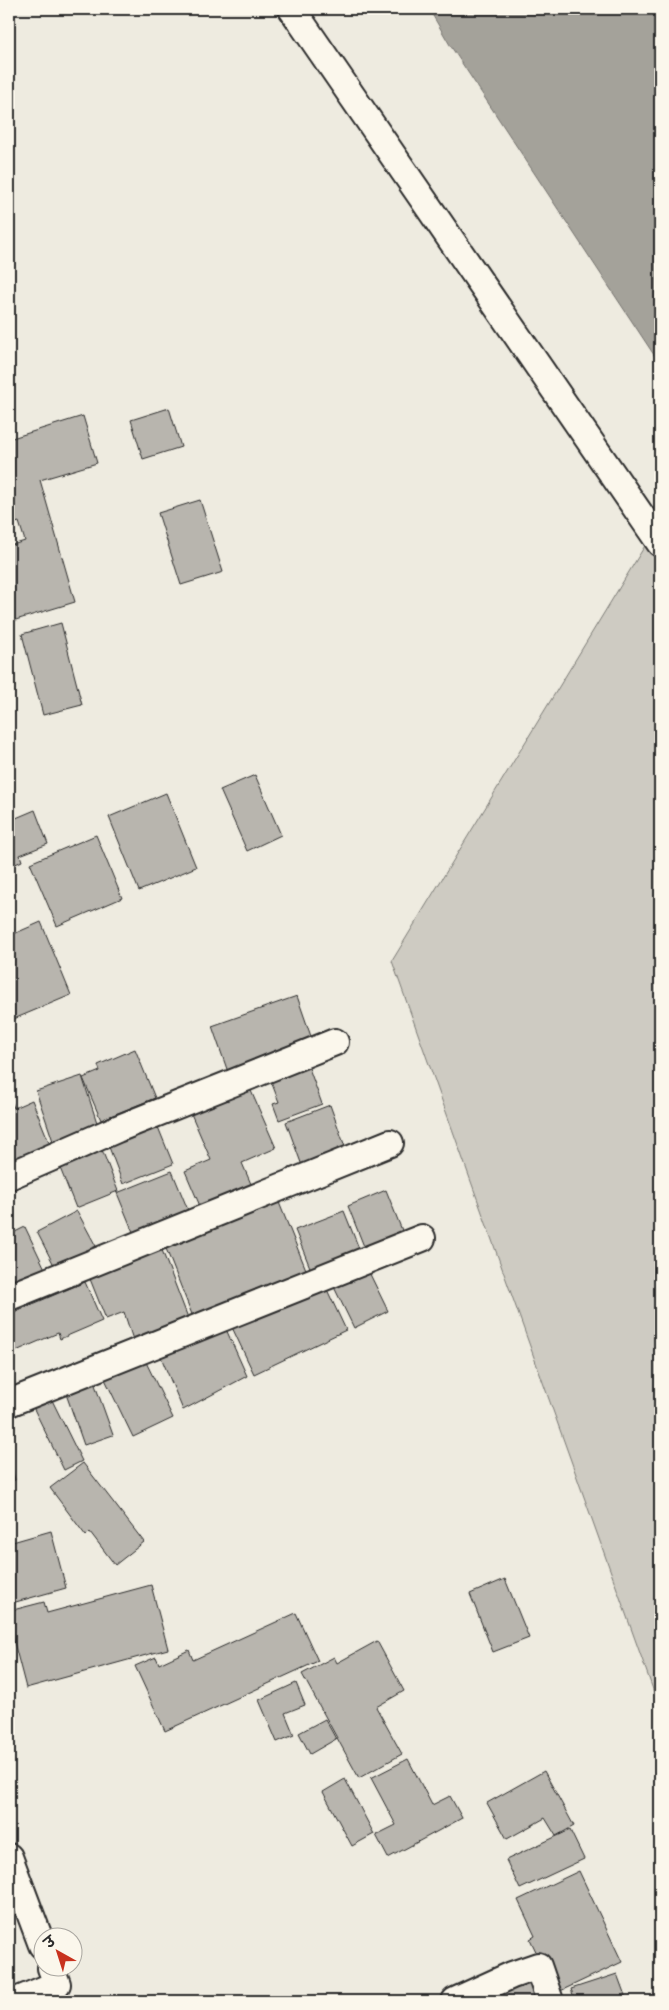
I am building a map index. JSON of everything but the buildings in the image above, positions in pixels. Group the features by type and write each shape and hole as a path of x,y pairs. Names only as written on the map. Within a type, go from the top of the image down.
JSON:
{"street":[{"path":"292,9 660,543"},
{"path":"9,1176 117,1129 335,1042"},
{"path":"9,1297 390,1142"},
{"path":"9,1403 422,1238"},
{"path":"9,1857 36,1928"},
{"path":"455,2001 512,1975 538,1966 550,2001"},
{"path":"16,2001 57,1984 55,1978"}],"shaded area":[{"path":"429,9 660,9 660,364 450,45"},
{"path":"660,521 660,1709 392,961"}]}
